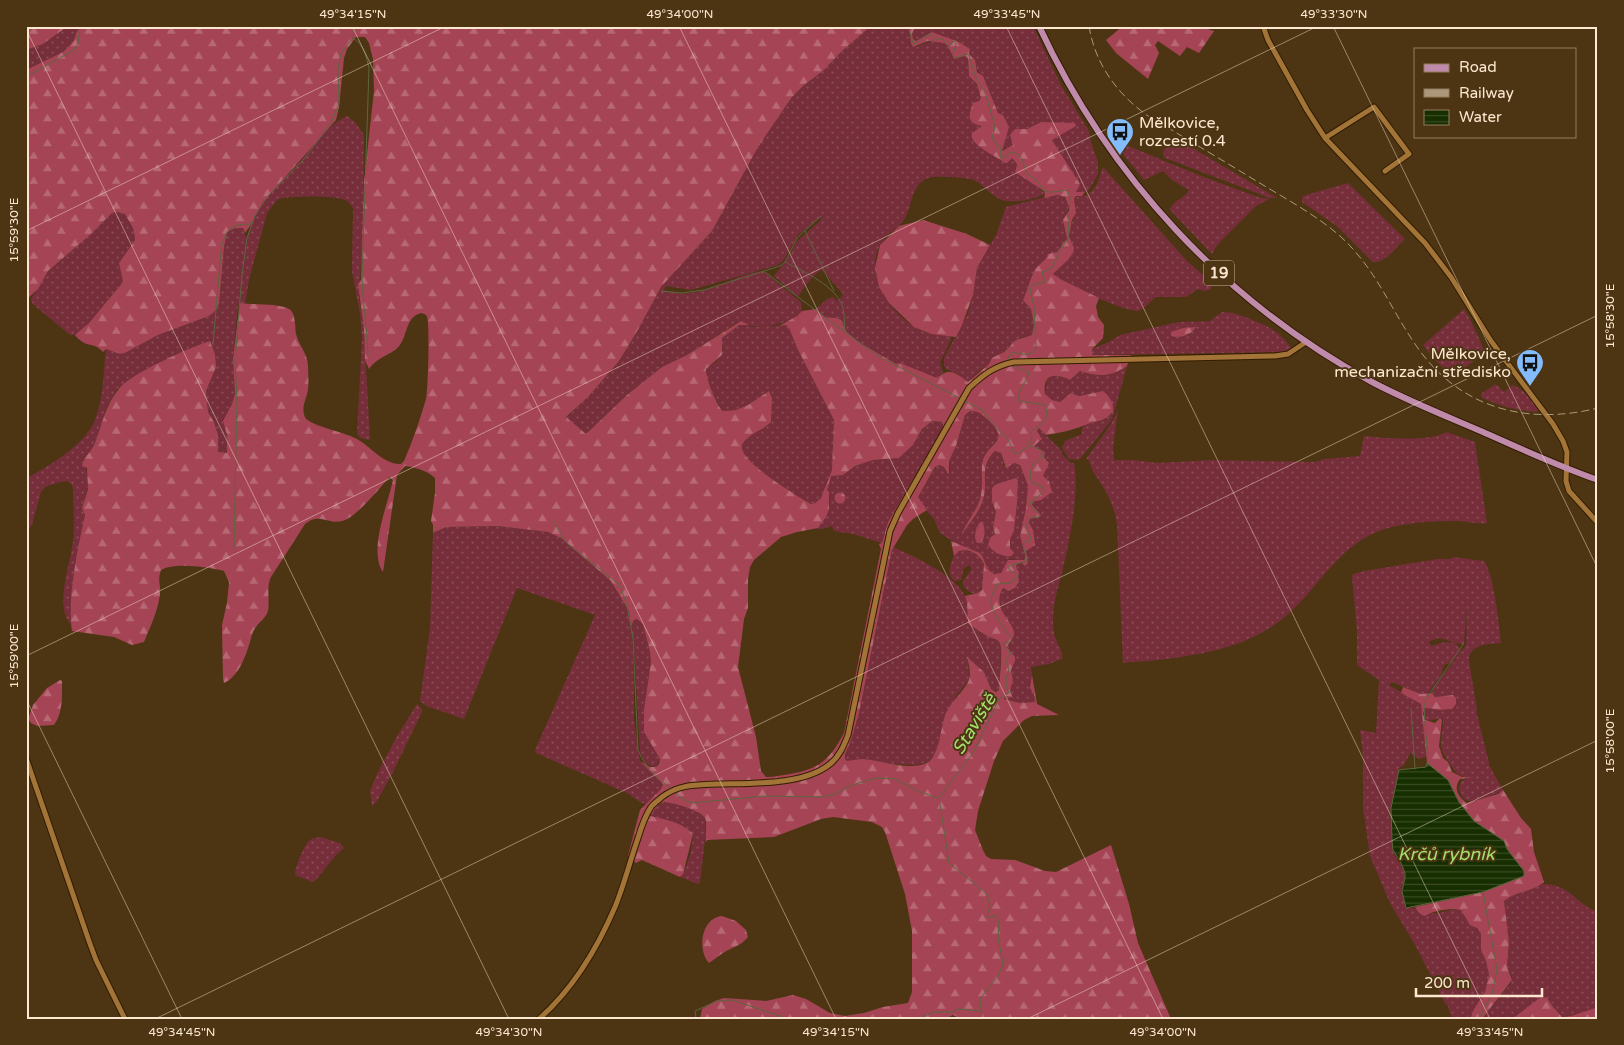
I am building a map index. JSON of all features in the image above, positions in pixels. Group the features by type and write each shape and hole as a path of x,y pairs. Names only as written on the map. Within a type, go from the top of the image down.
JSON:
{"main road":[{"name":"19","path":"1039,26 1052,56 1088,118 1128,174 1164,218 1206,262 1266,313 1339,363 1396,394 1566,469 1598,480"}],"street":[{"path":"1263,26 1268,40 1325,138 1425,243 1451,278 1485,332 1542,408 1563,441 1567,452 1566,481 1569,491 1598,523"},
{"path":"1325,138 1374,107 1408,154 1385,171"},
{"path":"539,1019 554,1005 579,975 599,942 615,906 644,821 651,806 676,789 693,784 756,783 802,778 831,763 841,752 848,735 893,524 969,388 984,374 997,366 1014,362 1282,355 1294,351 1306,342"},
{"path":"26,758 88,941 125,1019"}],"shaded area":[{"path":"68,26 81,26 76,33 74,41 63,52 26,70 26,50 43,44"},
{"path":"871,26 909,26 911,43 916,47 927,43 940,42 948,46 954,59 965,56 968,58 969,76 977,84 981,98 978,102 974,123 982,126 972,134 980,146 1005,163 1012,158 1017,164 1015,170 1045,194 1027,200 1006,201 995,196 974,180 953,177 925,179 914,192 908,210 900,225 881,244 877,251 876,275 881,290 889,303 899,315 918,329 932,334 951,336 940,363 943,372 937,378 896,364 860,343 847,332 841,320 825,317 816,309 827,299 833,297 839,300 843,294 821,270 808,282 798,297 774,276 790,255 796,242 821,220 820,218 798,235 784,260 778,265 750,273 763,271 801,302 802,311 798,315 786,322 772,325 751,326 741,321 735,324 687,355 662,367 627,395 586,434 566,418 588,397 619,361 661,287 712,231 758,147 792,97 823,71 842,51","holes":["749,273 702,291 677,293 664,290 666,286 691,290"]},
{"path":"916,26 1033,26 1062,87 1089,131 1098,162 1098,174 1089,190 1076,192 1079,184 1052,140 1075,124 1041,122 1027,129 1015,129 1013,145 1002,150 1008,126 1003,115 996,110 986,83 971,58 970,49 959,42 932,32 916,41 913,39 912,33"},
{"path":"347,116 356,123 364,135 363,229 359,297 364,330 370,440 360,438 357,433 362,339 360,314 352,271 353,208 347,201 334,198 302,197 278,199 267,213 249,280 245,304 239,303 238,306 233,359 235,394 223,421 227,435 227,453 218,452 218,435 214,422 208,412 206,391 210,382 215,354 210,341 162,361 118,388 106,408 93,450 82,463 88,473 88,484 82,508 85,514 73,584 71,625 66,617 63,596 73,542 73,488 67,481 45,487 41,492 32,524 26,535 26,478 74,447 83,439 94,422 103,386 106,349 120,354 125,353 158,335 209,316 215,311 219,304 227,232 235,228 243,228 247,240 255,215 268,197 319,138 339,120"},
{"path":"1109,138 1201,176 1258,197 1269,199 1256,206 1218,244 1212,254 1170,210 1173,204 1185,196 1189,190 1172,180 1163,171 1144,180 1123,154 1111,143"},
{"path":"1178,143 1189,146 1277,198 1270,198 1165,158 1163,155 1164,149"},
{"path":"1103,167 1187,261 1210,281 1212,285 1210,290 1198,289 1186,297 1156,297 1138,311 1108,302 1054,276 1054,273 1062,266 1073,246 1070,233 1076,213 1074,199 1086,195 1093,190"},
{"path":"1348,183 1405,239 1390,254 1378,262 1373,262 1338,227 1302,202 1302,197 1306,195"},
{"path":"1052,195 1063,196 1068,202 1068,210 1063,220 1067,239 1057,252 1048,254 1037,268 1023,300 1031,308 1034,324 1032,335 1020,338 999,355 992,358 989,364 968,382 946,369 944,358 968,313 977,268 996,235 1006,207"},
{"path":"112,213 126,214 135,233 135,240 119,263 123,282 83,330 75,335 70,335 35,306 31,299 48,271 90,235"},
{"path":"1464,309 1485,352 1453,377 1434,359 1423,345"},
{"path":"1222,312 1240,315 1274,330 1292,349 1284,352 1092,355 1092,349 1120,335 1179,322 1210,321","holes":["1183,328 1196,328 1185,336 1171,336 1171,333"]},
{"path":"742,324 753,327 786,325 789,327 798,350 834,420 831,475 843,475 855,466 873,460 899,458 913,445 925,425 932,421 943,422 943,429 888,522 882,543 853,534 834,531 832,526 818,529 829,504 828,483 821,498 811,504 768,476 747,458 742,450 743,443 771,422 772,398 769,391 748,405 736,410 723,411 712,392 705,371 721,356 722,338 735,327"},
{"path":"1127,366 1111,421 1079,460 1069,459 1062,448 1065,441 1082,434 1082,428 1085,424 1104,420 1111,414 1103,391 1079,396 1069,395 1058,402 1045,394 1047,380 1055,375 1070,380 1080,371 1098,375 1110,374"},
{"path":"1496,384 1504,392 1513,385 1517,387 1532,400 1539,411 1519,410 1482,398 1482,393"},
{"path":"1118,409 1113,448 1114,460 1158,463 1212,460 1314,462 1325,459 1360,456 1364,436 1418,438 1446,432 1475,442 1487,523 1460,521 1430,522 1400,525 1382,530 1366,537 1339,558 1294,609 1267,630 1237,644 1206,653 1153,661 1123,663 1117,524 1108,496 1089,460 1086,459 1108,428"},
{"path":"970,411 983,415 995,426 998,437 984,457 980,500 962,533 979,511 984,496 987,462 995,451 1001,452 1004,466 1014,463 1020,465 1028,485 1026,508 1020,536 1026,557 1022,561 1010,559 999,574 990,573 980,553 960,546 940,533 934,519 918,497 937,465 944,467 948,473 950,471 949,461 956,446 965,415","holes":["1015,478 1018,480 1014,531 1010,539 1010,548 990,538 995,534 993,527 996,512 992,501 1011,479"]},
{"path":"1039,428 1071,463 1074,463 1076,489 1068,547 1053,615 1054,635 1061,651 1062,659 1049,664 1031,667 1035,702 1020,703 1004,699 1005,696 1012,698 1010,691 1013,679 1011,670 1015,657 1007,647 1013,638 1010,625 1000,606 999,598 1001,589 1004,588 1009,591 1019,583 1016,568 1018,564 1028,563 1026,550 1033,537 1029,523 1030,519 1041,517 1031,505 1032,502 1041,500 1051,488 1049,481 1042,476 1048,460 1044,457 1044,451 1033,446 1041,437 1037,431"},
{"path":"498,526 548,532 561,538 611,581 629,611 633,625 634,620 637,619 643,624 651,662 644,732 660,759 656,767 650,766 645,762 640,752 632,632 634,720 640,761 663,783 661,790 647,805 629,794 536,753 535,750 595,615 517,588 464,719 426,706 420,701 430,628 433,533 446,527"},
{"path":"893,547 932,566 951,579 959,587 967,601 968,625 997,640 1000,644 1001,653 999,690 997,691 991,689 984,672 968,658 969,680 957,695 944,719 938,748 928,762 916,765 894,764 864,759 847,761 845,758 859,713"},
{"path":"963,550 975,554 982,561 985,570 985,580 982,588 977,593 970,592 963,585 963,581 971,570 970,565 964,568 961,580 955,581 950,576 950,568 955,553"},
{"path":"1453,557 1484,561 1491,577 1501,643 1476,648 1472,651 1469,661 1476,710 1490,767 1503,790 1477,800 1466,800 1462,796 1459,787 1462,781 1472,777 1464,777 1456,773 1443,753 1441,743 1442,718 1427,721 1424,718 1425,708 1449,710 1453,695 1435,697 1432,693 1434,687 1466,645 1467,606 1464,645 1439,638 1429,643 1432,646 1444,642 1456,643 1461,651 1452,662 1444,665 1441,675 1429,692 1421,694 1392,682 1389,685 1421,704 1427,754 1420,759 1412,755 1411,752 1404,765 1399,768 1390,810 1392,847 1404,870 1405,879 1401,887 1406,908 1433,913 1461,910 1481,934 1481,950 1489,974 1485,992 1470,1019 1452,1019 1447,1004 1390,903 1370,856 1363,808 1363,756 1360,730 1376,733 1379,680 1357,665 1357,631 1352,577 1353,574 1364,571 1438,559 1450,559"},
{"path":"417,704 422,709 421,714 395,768 377,801 372,806 370,791 377,774"},
{"path":"667,801 694,810 705,817 705,839 700,883 698,884 680,877 689,856 693,834 679,824 650,816 657,807"},
{"path":"320,837 340,843 344,848 316,880 312,882 295,875 295,871 309,841"},
{"path":"1543,884 1560,887 1590,909 1598,912 1598,1007 1562,1017 1543,997 1512,1019 1482,1019 1511,983 1512,978 1507,967 1509,942 1504,901 1508,897"}],"green space":[{"path":"26,26 68,26 43,44 26,50"},
{"path":"81,26 871,26 792,97 758,147 712,231 661,287 619,361 588,397 566,417 586,434 627,395 662,367 687,355 741,321 749,325 739,325 722,338 722,355 706,369 707,378 723,411 736,410 748,405 769,391 772,398 771,422 746,440 743,443 742,450 747,458 768,476 811,504 821,498 832,470 834,420 798,350 789,328 786,325 779,326 802,311 816,309 825,317 841,320 847,332 860,343 896,364 900,363 937,378 945,373 952,372 968,382 989,364 992,358 1004,352 1016,340 1032,335 1034,324 1031,309 1023,300 1037,268 1048,254 1057,252 1067,239 1063,220 1070,209 1065,197 1057,195 1044,198 1044,191 1015,172 1017,164 1012,158 1005,163 974,142 972,134 982,126 970,119 970,111 973,103 981,98 977,84 969,76 968,58 965,56 954,59 948,46 944,43 928,41 913,47 909,26 916,26 912,33 913,39 916,41 932,32 959,42 970,49 969,54 975,60 977,72 983,76 998,113 1003,115 1009,127 1002,151 1013,145 1010,135 1015,129 1027,129 1041,122 1075,123 1076,126 1052,140 1080,184 1076,192 1085,192 1082,196 1076,196 1074,199 1076,213 1072,220 1069,236 1074,248 1073,253 1053,274 1099,298 1096,306 1098,317 1104,325 1103,338 1092,349 1092,355 1131,355 1127,366 1110,374 1099,375 1080,371 1070,380 1060,376 1051,376 1046,382 1045,394 1052,400 1060,402 1071,393 1079,396 1103,391 1111,400 1113,411 1107,418 1066,431 1046,435 1039,428 1037,431 1042,439 1034,446 1045,452 1044,457 1049,463 1043,476 1049,481 1052,492 1041,500 1032,502 1032,505 1041,515 1040,517 1030,519 1029,523 1033,530 1035,545 1026,551 1028,563 1025,566 1022,563 1017,564 1019,582 1015,588 1008,591 1004,588 1002,589 1000,596 1001,609 1013,628 1014,633 1007,647 1015,657 1011,670 1013,680 1010,691 1013,698 1005,696 1004,699 1020,703 1035,702 1034,694 1030,688 1032,675 1037,704 1059,715 1032,716 1024,720 1003,741 994,761 978,811 975,830 986,856 991,859 1015,860 1045,871 1056,872 1111,845 1129,904 1138,943 1171,1019 961,1019 953,1015 945,1019 700,1019 702,1009 724,998 766,1001 793,995 806,999 830,1013 845,1016 908,1003 912,992 912,931 905,894 885,832 882,827 872,822 833,817 821,819 774,837 707,840 706,842 706,820 703,815 686,807 663,802 658,805 650,816 679,824 693,834 683,874 680,877 642,860 636,863 628,856 640,810 661,789 663,784 640,761 650,767 656,767 660,759 644,732 644,710 651,662 643,624 637,619 634,620 631,626 629,611 611,581 561,538 548,532 498,526 446,527 433,533 431,521 435,478 429,473 413,467 405,466 397,475 383,572 379,563 378,540 393,480 390,477 354,515 347,519 337,522 315,519 305,524 271,577 266,616 254,631 240,667 224,683 222,625 229,582 224,571 183,566 174,566 161,570 159,577 159,600 154,619 144,642 132,645 114,637 72,631 72,589 76,557 85,515 82,508 88,489 87,468 82,466 95,443 110,402 124,384 134,376 161,362 210,341 215,354 216,367 206,391 208,412 214,422 218,435 218,452 227,453 227,435 223,421 235,394 233,359 240,301 240,303 284,307 293,314 296,334 308,362 308,390 303,408 306,419 357,439 389,462 401,464 404,461 419,422 426,399 429,344 427,317 421,313 416,315 410,322 403,340 394,351 377,361 369,369 365,360 364,330 358,284 361,280 364,181 374,91 373,59 369,43 365,37 356,37 347,49 344,58 336,120 263,202 245,233 243,228 235,228 227,232 219,304 209,316 158,335 120,354 106,349 103,352 83,342 75,335 89,323 123,282 119,263 135,240 135,237 133,228 125,214 117,212 112,213 90,235 48,271 38,289 26,300 26,70 63,52 74,41 76,33","holes":["970,411 983,415 995,427 998,438 984,457 980,499 962,534 974,518 983,500 985,493 985,469 995,451 1001,453 1006,468 1014,463 1020,465 1028,485 1026,508 1020,536 1026,557 1024,560 1008,560 1001,573 994,574 989,570 980,553 951,541 954,556 959,551 970,551 980,557 984,564 982,590 965,596 968,624 999,642 1001,657 999,690 996,692 991,689 984,672 967,657 970,671 969,680 946,713 940,738 934,756 930,761 914,766 863,759 847,761 845,755 859,713 892,550 907,525 927,510 918,497 935,467 939,465 944,467 949,473 949,461 956,446 965,415","932,421 943,422 943,429 888,522 882,543 879,544 881,549 844,733 834,750 817,766 800,772 766,777 761,771 756,737 738,667 744,619 748,608 750,567 754,560 781,537 818,528 829,509 829,492 827,490 831,476 843,475 855,466 873,460 899,458 913,445 922,429"]},
{"path":"1123,26 1197,26 1214,31 1199,53 1187,47 1180,56 1158,41 1155,45 1159,53 1148,79 1116,53 1106,40"},
{"path":"923,220 967,234 990,245 977,268 973,295 956,337 931,334 914,327 889,303 879,287 875,268 880,245 899,226"},
{"path":"1196,327 1185,336 1171,336 1171,332 1183,328"},
{"path":"1015,478 1018,480 1017,503 1014,531 1010,539 1010,548 1014,553 1011,556 1004,556 992,550 988,545 990,538 995,534 993,527 996,512 992,501 992,488 995,485"},
{"path":"840,492 846,498 840,504 834,498"},
{"path":"980,522 983,523 985,531 982,541 977,543 975,532"},
{"path":"60,680 62,681 61,704 59,715 54,725 37,726 31,723 28,719 33,705 47,688"},
{"path":"1403,687 1421,694 1432,693 1435,697 1453,695 1456,698 1456,704 1452,709 1425,708 1423,714 1425,720 1435,723 1440,718 1442,720 1439,746 1443,758 1448,762 1452,772 1462,777 1474,777 1460,779 1457,786 1458,792 1467,803 1498,794 1503,790 1521,818 1531,829 1534,852 1544,882 1535,888 1513,895 1504,901 1509,942 1507,967 1512,980 1482,1019 1470,1019 1485,992 1489,974 1481,950 1481,934 1477,928 1470,925 1461,910 1443,910 1425,916 1419,913 1415,907 1483,892 1520,878 1504,841 1474,821 1459,802 1448,780 1427,763 1421,704 1401,693"},
{"path":"722,916 736,921 746,930 748,937 709,963 703,950 703,935 709,922"},
{"path":"1541,997 1547,998 1562,1017 1598,1007 1598,1019 1512,1019"}],"water":[{"name":"Krčů rybník","path":"1427,763 1448,780 1459,802 1474,821 1504,841 1507,849 1524,871 1524,876 1483,892 1406,908 1402,891 1405,873 1393,850 1391,808 1399,770 1426,767"}],"waterway":[{"path":"26,77 74,50 78,44 80,26"},
{"path":"234,548 237,403 235,360 247,238 255,215 268,196 304,159 331,123 339,104 338,69 341,53 353,38 355,26"},
{"name":"Staviště","path":"908,26 913,43 916,44 930,34 936,40 943,39 948,46 954,41 956,44 953,55 957,58 965,54 969,55 976,78 985,92 995,127 992,138 1001,147 1000,157 1003,158 1012,152 1016,153 1021,158 1027,173 1038,182 1043,190 1051,192 1067,190 1070,198 1068,239 1059,252 1052,268 1042,272 1045,282 1033,285 1030,289 1034,307 1036,349 1028,354 1013,352 1008,357 1009,362"},
{"path":"353,38 362,47 369,68 362,279 368,355"},
{"path":"785,262 797,238 821,216"},
{"path":"213,345 221,251 224,238 233,227 252,224"},
{"path":"805,231 834,291"},
{"path":"661,291 682,293 704,290 780,266 785,262 810,275 834,293 840,300 843,308 845,332 878,356 961,399"},
{"path":"765,272 843,331"},
{"name":"Staviště","path":"982,1019 980,999 999,975 1003,963 998,938 999,921 996,916 987,916 990,905 986,893 949,863 939,798 973,753 999,699 1009,693 1006,687 1009,669 1005,660 1011,653 1003,645 1005,642 1009,643 1012,639 995,614 991,598 997,584 1010,583 1016,579 1016,573 1009,570 1009,566 1027,561 1023,545 1024,542 1029,542 1031,539 1027,530 1027,522 1031,517 1039,517 1040,514 1032,508 1030,502 1044,492 1042,486 1033,483 1030,479 1032,466 1043,455 1041,450 1029,445 1032,439 1031,432 1044,421 1047,410 1045,405 1019,401 1019,393 1029,372 1011,365"},
{"path":"965,401 984,411 996,428 1008,439 1014,453 1019,453 1029,445"},
{"path":"554,521 568,544 620,585 627,606 633,638 638,750 648,767 671,789"},
{"path":"1428,765 1424,707 1426,699 1464,643"},
{"path":"1411,708 1415,769"},
{"path":"674,792 692,803 765,796 823,797 835,794 852,785 876,778 895,779 920,792 938,798"},
{"path":"1478,1019 1492,994 1497,970 1483,892"},
{"path":"696,1019 695,1011 717,1001 732,1000 789,1019"},
{"path":"918,1019 934,1012 952,1012 959,1009 980,1011"}],"railway":[{"path":"1089,26 1096,53 1109,77 1117,88 1137,107 1148,116 1300,207 1340,236 1373,275 1415,344 1432,366 1452,384 1473,397 1496,407 1520,413 1545,415 1598,408"}],"place":[{"name":"Mělkovice, rozcestí 0.4","path":"1120,156"},
{"name":"Mělkovice, mechanizační středisko","path":"1530,387"}]}
